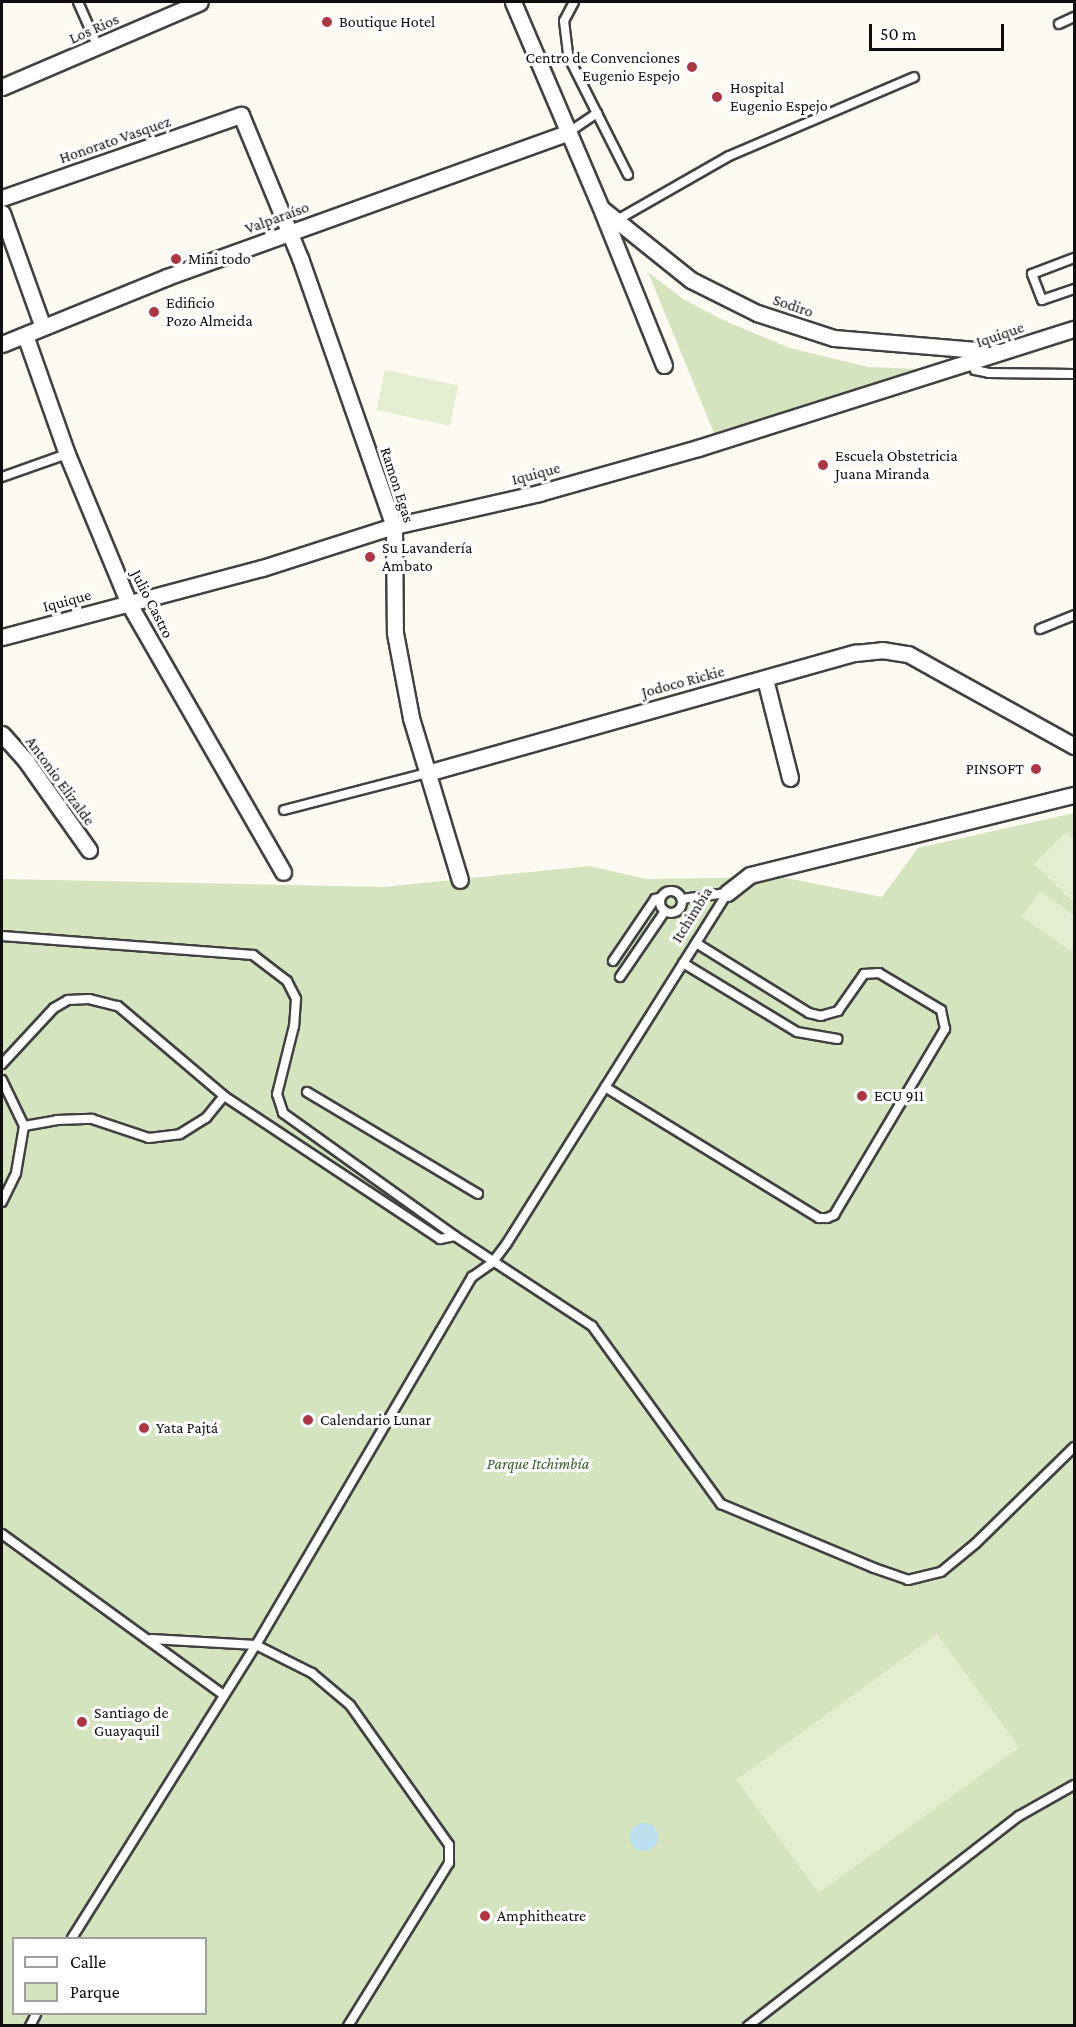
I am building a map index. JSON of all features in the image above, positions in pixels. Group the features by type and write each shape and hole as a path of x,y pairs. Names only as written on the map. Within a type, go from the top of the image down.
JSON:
{"street":[{"name":"Los Rios","path":"2,87 200,2"},
{"name":"Sodiro","path":"513,2 601,208 664,366"},
{"name":"Honorato Vasquez","path":"2,198 241,115"},
{"name":"Ramon Egas","path":"241,115 290,232 394,526 395,633 411,718 460,880"},
{"name":"Valparaíso","path":"2,344 42,325 290,232 568,132"},
{"name":"Sodiro","path":"601,208 691,280 739,305 797,327 852,342 1005,353"},
{"path":"2,213 42,325"},
{"name":"Iquique","path":"2,637 262,568 394,526 539,493 698,448 971,364 1074,329"},
{"name":"Julio Castro","path":"25,335 67,454 129,604 283,872"},
{"name":"Jodoco Rickie","path":"427,773 855,653 882,650 908,654 1074,746"},
{"path":"765,679 790,778"},
{"name":"Antonio Elizalde","path":"2,734 26,761 89,850"},
{"name":"Itchimbia","path":"727,893 750,875 1074,795"}],"lane":[{"path":"78,2 99,47"},
{"path":"574,2 564,21 568,56 628,175"},
{"path":"1059,24 1074,17"},
{"path":"616,221 729,156 914,77"},
{"path":"568,132 597,113"},
{"path":"1074,258 1032,274 1042,300 1074,289"},
{"path":"971,364 975,370 989,373 1074,374"},
{"path":"2,477 67,454"},
{"path":"1040,629 1074,615"},
{"name":"Jodoco Rickie","path":"284,810 427,773"},
{"path":"613,960 655,899 672,890 682,899 727,893"},
{"name":"Itchimbia","path":"73,1937 256,1645 472,1277 492,1263 727,893"},
{"path":"660,898 665,911"},
{"path":"665,911 676,912 682,899"},
{"path":"620,977 665,911"},
{"path":"2,936 253,955 261,960 287,981 296,999 294,1026 277,1094 283,1113 492,1263 592,1326 721,1504 908,1580 941,1572 970,1549 1074,1448"},
{"path":"605,1087 819,1218 827,1218 834,1215 945,1029 941,1010 879,973 864,974 838,1011 821,1016 809,1013 696,943"},
{"path":"683,963 797,1032 837,1039"},
{"path":"2,1064 54,1008 68,1000 104,1000 118,1006 224,1096 440,1239 455,1236"},
{"path":"2,1080 24,1126 16,1173 2,1202"},
{"path":"307,1092 478,1194"},
{"path":"24,1126 57,1120 92,1119 149,1137 180,1134 206,1118 224,1096"},
{"path":"2,1534 151,1639 224,1695"},
{"path":"151,1639 256,1645 312,1673 350,1705 449,1845 449,1863 348,2025"},
{"path":"748,2025 991,1837 1074,1785"}],"green space":[{"path":"648,272 683,299 723,320 790,348 868,367 921,369 714,433"},
{"path":"385,370 458,386 450,426 376,410"},
{"name":"Parque Itchimbía","path":"1074,813 1074,2025 2,2025 2,879 384,887 589,866 647,879 781,877 882,897 918,848"},
{"path":"1066,832 1074,840 1074,903 1034,864"},
{"path":"1040,891 1074,915 1072,952 1022,917"},
{"path":"937,1634 1019,1747 819,1893 736,1780"}],"water":[{"path":"644,1823 654,1827 658,1837 654,1847 644,1851 634,1847 630,1837 634,1827"}],"place":[{"name":"Boutique Hotel","path":"327,22"},
{"name":"Centro de Convenciones Eugenio Espejo","path":"692,67"},
{"name":"Hospital Eugenio Espejo","path":"717,97"},
{"name":"Mini todo","path":"176,259"},
{"name":"Edificio Pozo Almeida","path":"154,312"},
{"name":"Escuela Obstetricia Juana Miranda","path":"823,465"},
{"name":"Su Lavandería Ambato","path":"370,557"},
{"name":"PINSOFT","path":"1036,769"},
{"name":"ECU 911","path":"862,1096"},
{"name":"Calendario Lunar","path":"308,1420"},
{"name":"Yata Pajtá","path":"144,1428"},
{"name":"Santiago de Guayaquil","path":"82,1722"},
{"name":"Amphitheatre","path":"485,1916"}]}
